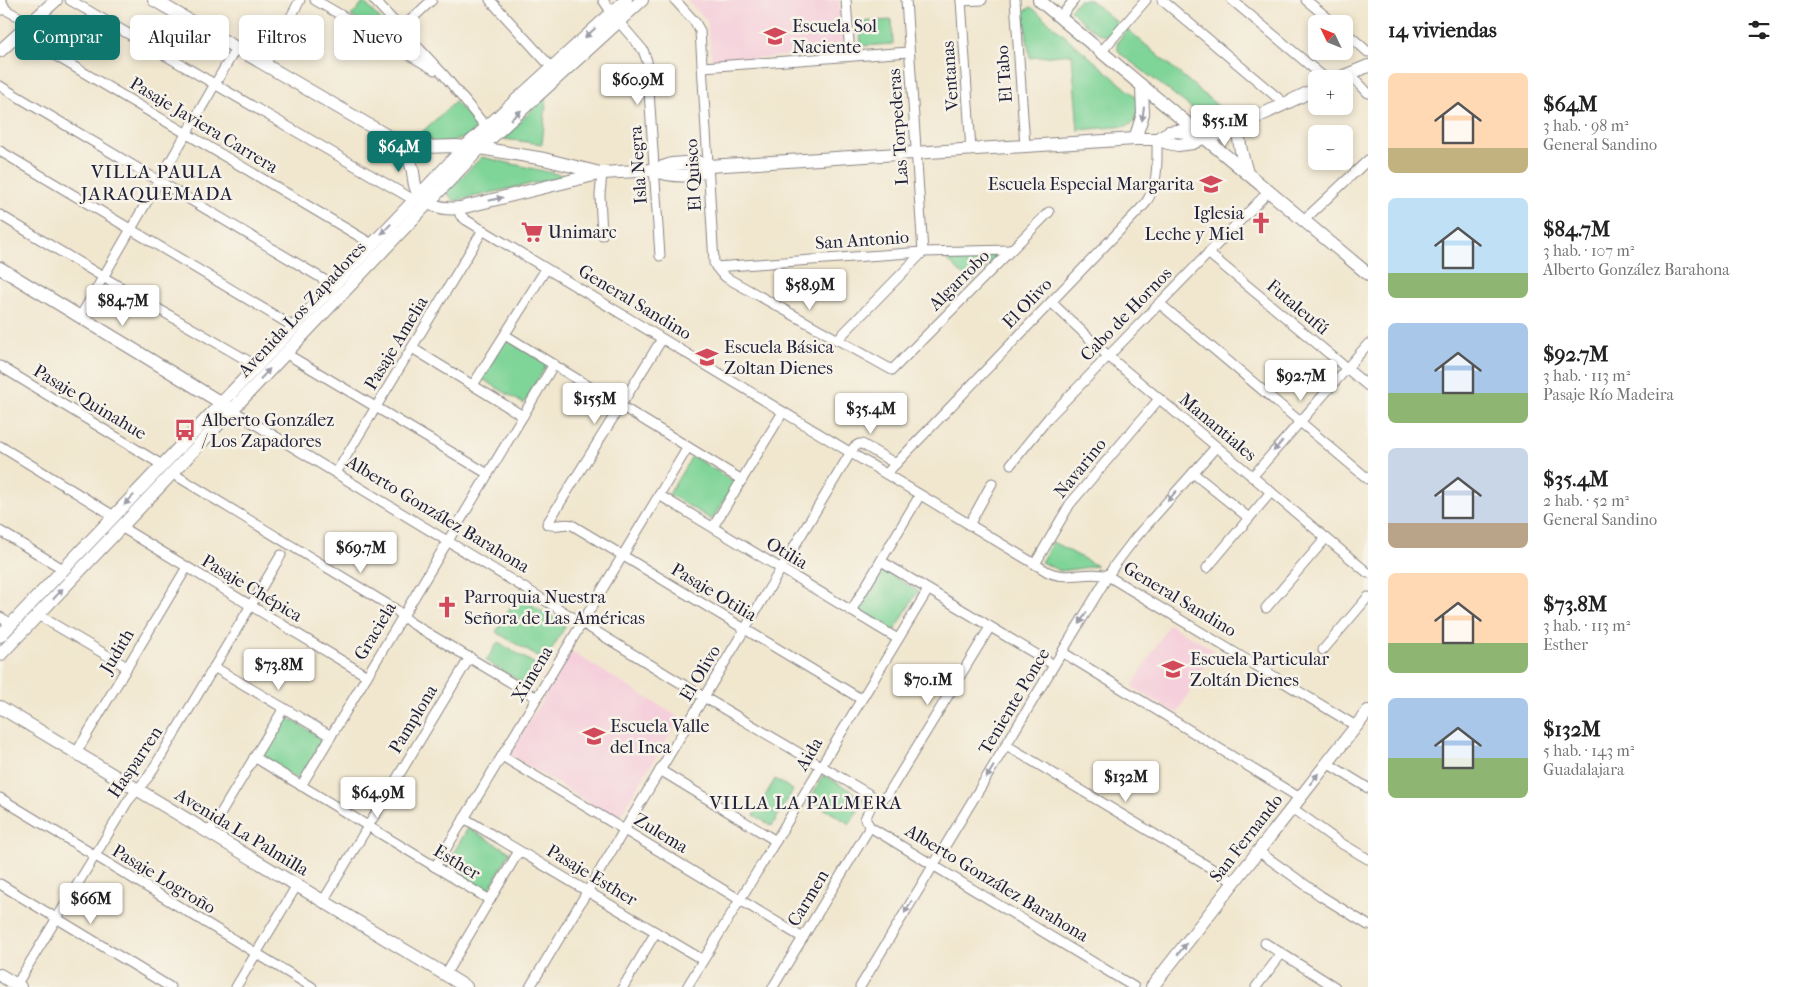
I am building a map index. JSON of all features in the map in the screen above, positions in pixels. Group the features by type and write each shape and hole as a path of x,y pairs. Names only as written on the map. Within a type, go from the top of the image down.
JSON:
{"main road":[{"path":"40,15 56,0"},
{"path":"154,0 392,138 424,147 480,148 602,173"},
{"name":"Avenida Los Zapadores","path":"226,406 256,366 372,244 420,199 480,148 615,17 626,0"},
{"name":"Avenida Los Zapadores","path":"0,655 121,527 167,469 226,406 286,353 465,147 552,68 615,17 642,0"},
{"path":"1039,0 1368,274"},
{"path":"0,51 15,38"},
{"path":"1353,72 1368,66"},
{"path":"1135,139 1143,114 1142,87"},
{"path":"454,209 602,173 654,170 672,164 688,162 701,162 709,166 1135,139 1157,139 1168,144 1178,145 1193,142 1204,136 1221,134 1308,93"},
{"path":"1237,127 1247,173"},
{"path":"392,138 409,160 420,199"},
{"path":"569,165 569,181"},
{"name":"General Sandino","path":"420,199 441,208 454,209"},
{"name":"Alberto González Barahona","path":"1,271 226,406"},
{"name":"Avenida Los Zapadores","path":"0,636 114,516 167,469"},
{"name":"Avenida La Palmilla","path":"0,707 466,987"},
{"name":"San Fernando","path":"1152,987 1367,714"},
{"path":"0,975 17,986"}],"street":[{"path":"1,0 3,10 15,16"},
{"path":"70,0 420,199"},
{"path":"265,65 300,0"},
{"path":"315,0 444,75"},
{"path":"374,0 388,15"},
{"path":"416,15 432,0"},
{"path":"490,0 552,68"},
{"name":"Isla Negra","path":"603,0 643,50 646,57 660,256"},
{"name":"El Quisco","path":"675,0 698,26 701,36 714,263 716,267"},
{"path":"846,0 850,56"},
{"name":"Las Torpederas","path":"906,0 923,252"},
{"path":"961,0 982,0"},
{"name":"Ventanas","path":"961,0 971,150"},
{"name":"El Tabo","path":"1015,0 1025,146"},
{"path":"1060,18 1074,0"},
{"path":"1101,52 1146,0"},
{"path":"1162,0 1285,104"},
{"path":"1232,0 1315,70"},
{"path":"1306,0 1324,15"},
{"path":"1353,39 1368,52"},
{"path":"80,317 236,48"},
{"path":"420,49 444,75 486,127"},
{"path":"702,67 909,52"},
{"name":"Pasaje Javiera Carrera","path":"62,60 372,244"},
{"path":"1353,77 1368,93"},
{"path":"0,86 333,285"},
{"name":"El Olivo","path":"886,474 1149,198 1156,179 1157,139"},
{"path":"0,151 294,327"},
{"path":"1304,220 1368,160"},
{"path":"602,173 600,195 602,235"},
{"name":"Cabo de Hornos","path":"1011,464 1050,416 1269,191"},
{"name":"General Sandino","path":"454,209 463,218 546,269 1048,572 1059,576 1092,573 1108,576 1356,726"},
{"name":"Algarrobo","path":"837,340 892,370 1049,212"},
{"path":"0,215 256,366"},
{"name":"Pasaje Amelia","path":"336,473 483,230"},
{"name":"San Antonio","path":"716,267 923,252 1011,250"},
{"path":"716,267 727,278 837,340 923,252"},
{"name":"Futaleufú","path":"1208,253 1368,386"},
{"path":"473,385 546,269"},
{"name":"Manantiales","path":"1051,302 1108,356 1368,573"},
{"path":"1160,303 1368,479"},
{"path":"505,335 742,480"},
{"path":"621,406 662,339"},
{"path":"1252,477 1368,344"},
{"path":"412,348 523,416"},
{"path":"286,353 488,474"},
{"name":"Graciela","path":"302,786 554,364"},
{"name":"Pasaje Quinahue","path":"0,366 537,698"},
{"name":"Navarino","path":"1035,564 1070,504 1159,399"},
{"name":"Alberto González Barahona","path":"226,406 705,697 872,796 874,800"},
{"name":"Pasaje Otilia","path":"621,406 548,524 552,526 564,523 572,525 862,700"},
{"path":"713,527 783,412"},
{"path":"851,453 856,445 862,444 896,464"},
{"path":"0,446 114,516"},
{"name":"Teniente Ponce","path":"860,987 1108,576 1132,542 1216,446"},
{"name":"Ximena","path":"435,867 688,447"},
{"name":"El Olivo","path":"530,987 851,453"},
{"path":"1193,473 1249,518"},
{"path":"969,525 992,483"},
{"path":"1207,568 1271,492"},
{"name":"Otilia","path":"659,495 898,640"},
{"path":"851,611 920,495"},
{"name":"Pasaje Chépica","path":"121,527 367,676"},
{"path":"0,530 63,569"},
{"path":"1266,608 1326,538"},
{"name":"Hasparren","path":"17,986 128,801 149,776 282,555"},
{"path":"881,561 1054,665"},
{"name":"Judith","path":"76,752 187,567"},
{"name":"Aida","path":"687,987 928,590"},
{"path":"1323,650 1368,597"},
{"path":"38,615 127,667"},
{"path":"0,616 12,624"},
{"path":"870,826 866,822 866,817 874,800 882,799 888,794 990,627"},
{"path":"1062,652 1296,803 1327,834 1368,859"},
{"name":"Pamplona","path":"323,901 470,657"},
{"path":"214,667 331,736"},
{"path":"209,833 284,708"},
{"path":"1006,745 1234,882"},
{"name":"Zulema","path":"502,756 803,938"},
{"name":"Esther","path":"254,757 490,900"},
{"path":"1327,763 1368,788"},
{"path":"660,770 776,842"},
{"name":"Pasaje Logroño","path":"0,798 312,987"},
{"name":"Pasaje Esther","path":"464,818 703,960"},
{"name":"Alberto González Barahona","path":"870,826 1134,987"},
{"name":"Carmen","path":"773,987 870,826"},
{"path":"445,975 519,851"},
{"path":"1258,851 1314,891 1368,925"},
{"path":"0,884 170,987"},
{"path":"236,987 297,886"},
{"path":"627,986 656,932"},
{"path":"1265,943 1335,987"},
{"path":"1256,987 1282,954"}],"shaded area":[{"name":"Escuela Sol Naciente","path":"687,0 839,0 842,52 712,61 707,21"},
{"name":"Escuela Particular Zoltán Dienes","path":"1169,624 1214,650 1177,714 1132,687"},
{"name":"Escuela Valle del Inca","path":"572,652 680,718 617,820 509,754"}],"green space":[{"path":"1079,0 1090,0 1119,24 1109,36 1094,30 1070,10"},
{"path":"364,2 376,15 352,15"},
{"path":"1031,7 1135,96 1139,104 1135,121 1128,126 1078,130 1072,54 1030,58 1023,12"},
{"path":"892,20 893,44 861,46 860,22"},
{"path":"1127,29 1218,106 1197,112 1122,55 1118,50 1117,43"},
{"path":"547,94 542,144 504,139"},
{"path":"455,102 478,126 468,137 431,146 414,139"},
{"path":"482,157 566,176 454,201 446,192"},
{"path":"999,254 971,283 944,257"},
{"path":"505,339 547,364 524,404 481,378"},
{"path":"692,456 735,482 712,520 669,494"},
{"path":"1053,542 1097,566 1060,571 1041,562"},
{"path":"881,569 918,591 894,631 857,608"},
{"path":"517,596 566,625 545,661 496,632"},
{"path":"498,642 540,667 528,686 486,661"},
{"path":"282,714 323,739 299,780 257,754"},
{"path":"823,775 865,799 850,824 810,800"},
{"path":"775,779 793,790 772,826 754,815"},
{"path":"468,828 510,852 487,893 444,869"}],"place":[{"name":"Escuela Sol Naciente","path":"775,36"},
{"name":"Escuela Especial Margarita","path":"1211,184"},
{"name":"Iglesia Leche y Miel","path":"1261,223"},
{"name":"Unimarc","path":"532,232"},
{"name":"Escuela Básica Zoltan Dienes","path":"707,357"},
{"name":"Alberto González / Los Zapadores","path":"185,430"},
{"name":"Parroquia Nuestra Señora de Las Américas","path":"447,607"},
{"name":"Escuela Particular Zoltán Dienes","path":"1173,669"},
{"name":"Escuela Valle del Inca","path":"594,736"}],"district":[{"name":"VILLA PAULA JARAQUEMADA","path":"157,182"},
{"name":"VILLA LA PALMERA","path":"806,802"}]}
